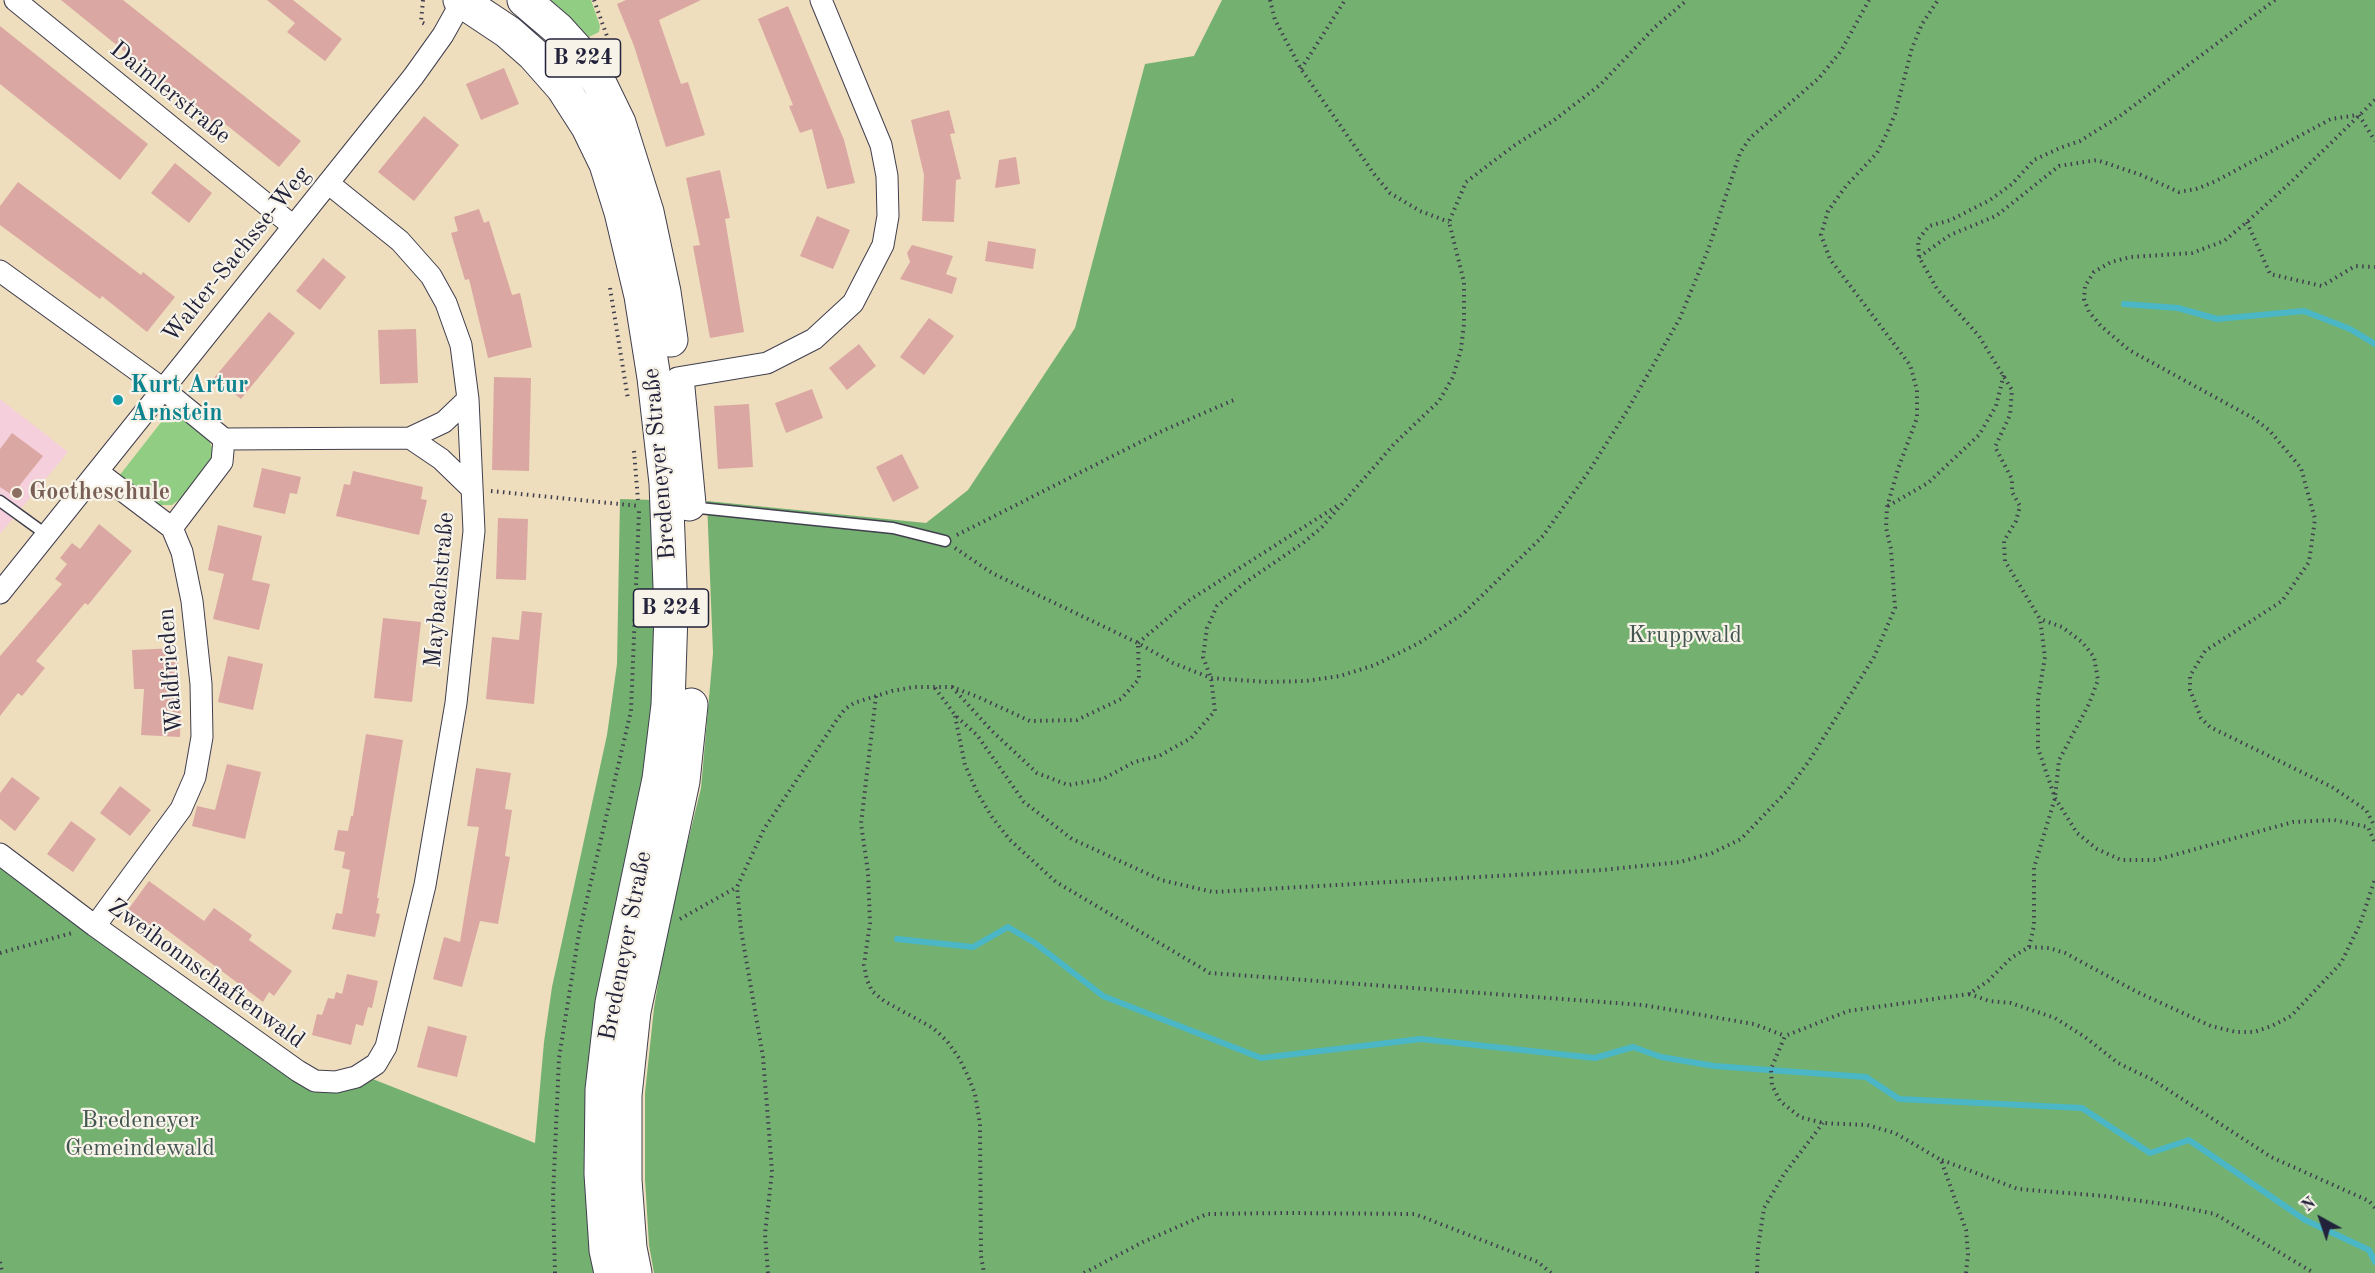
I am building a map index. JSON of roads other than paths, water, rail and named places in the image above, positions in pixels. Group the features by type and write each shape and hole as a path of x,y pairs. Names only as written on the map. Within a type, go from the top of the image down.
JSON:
{"main road":[{"name":"Bredeneyer Straße","path":"461,0 508,32 533,54 563,88 588,127 606,164 621,212 641,296 654,378 666,483 671,613 668,705 659,779 612,1003 602,1090 601,1174 606,1250 611,1273"},
{"name":"Bredeneyer Straße","path":"524,0 558,29 578,51 600,84 619,123 647,212 664,292 677,378 689,507 693,621 691,703 683,782 634,1011 625,1095 625,1180 634,1273"}],"street":[{"name":"Daimlerstraße","path":"15,0 293,226"},
{"name":"Walter-Sachsse-Weg","path":"0,593 413,77 443,34 461,0"},
{"path":"677,378 767,363 814,339 853,303 883,245 888,206 887,176 881,145 822,0"},
{"name":"Maybachstraße","path":"328,183 400,241 431,276 446,303 461,345 468,399 474,531 456,702 425,885 386,1047"},
{"path":"0,271 163,388 224,439 410,438 444,422 468,399"},
{"path":"410,438 441,459 472,489"},
{"path":"98,471 172,528 222,462 224,439"},
{"name":"Waldfrieden","path":"95,926 181,809 195,777 202,737 201,684 192,601 182,552 172,528"},
{"name":"Zweihonnschaftenwald","path":"0,854 95,926 315,1081 336,1082 356,1077 376,1064 386,1047"}],"lane":[{"path":"0,501 47,535"},
{"path":"689,507 893,528 945,542"}],"waterway":[{"path":"2124,304 2178,308 2217,319 2304,311 2350,329 2375,344"},
{"path":"897,939 973,947 1008,927 1035,943 1103,996 1261,1058 1421,1039 1595,1058 1633,1047 1661,1057 1714,1066 1866,1077 1899,1099 2082,1108 2150,1153 2189,1140 2305,1220 2369,1250 2375,1262"}],"place":[{"name":"Kurt Artur Arnstein","path":"118,400"},
{"name":"Goetheschule","path":"17,493"}],"park label":[{"name":"Kruppwald","path":"1685,636"},
{"name":"Bredeneyer Gemeindewald","path":"140,1135"}]}
